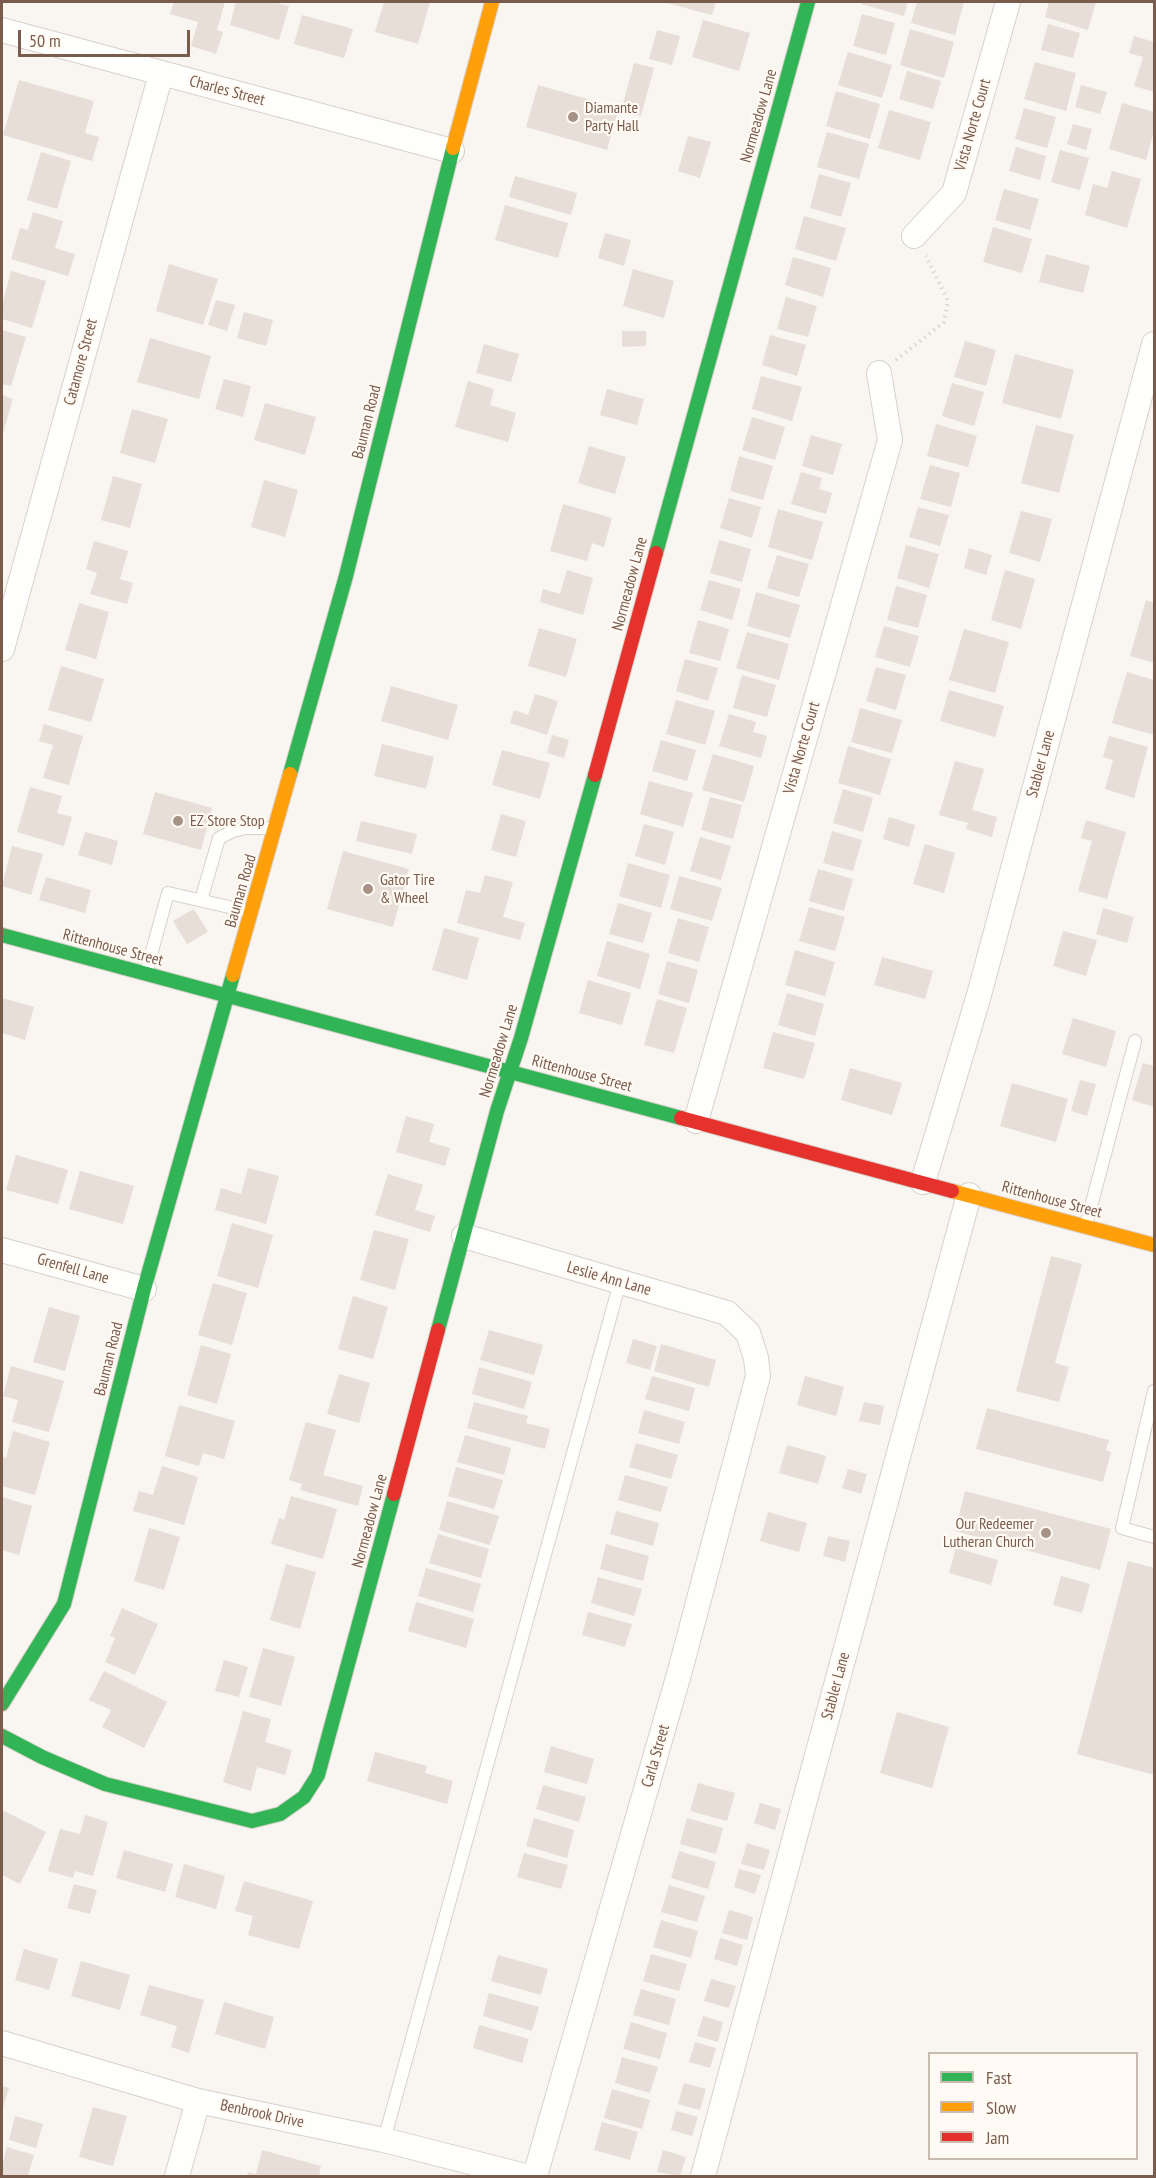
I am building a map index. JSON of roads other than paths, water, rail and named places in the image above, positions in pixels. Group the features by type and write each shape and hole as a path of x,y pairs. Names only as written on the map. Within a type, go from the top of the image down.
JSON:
{"street":[{"name":"Bauman Road","path":"2,1704 64,1604 144,1289 346,576 452,151 492,2"},
{"name":"Normeadow Lane","path":"2,1736 42,1757 105,1784 252,1821 280,1814 304,1797 318,1775 464,1236 567,875 808,2"},
{"name":"Vista Norte Court","path":"914,236 954,193 1008,2"},
{"name":"Charles Street","path":"2,30 452,151"},
{"name":"Catamore Street","path":"2,649 161,74"},
{"name":"Stabler Lane","path":"923,1182 979,995 1155,344"},
{"name":"Vista Norte Court","path":"696,1121 890,440 879,373"},
{"name":"Rittenhouse Street","path":"2,935 1155,1245"},
{"name":"Stabler Lane","path":"703,2176 969,1195"},
{"name":"Leslie Ann Lane","path":"464,1236 727,1314 748,1333"},
{"name":"Grenfell Lane","path":"2,1250 144,1289"},
{"name":"Carla Street","path":"535,2176 681,1667 758,1376 756,1358 748,1333"},
{"name":"Benbrook Drive","path":"2,2043 198,2101 384,2140 525,2176"},
{"path":"177,2176 198,2101"}],"lane":[{"path":"201,900 219,838 245,828 276,828"},
{"path":"146,974 168,893 252,913"},
{"path":"1086,1226 1135,1041"},
{"path":"384,2140 620,1282"},
{"path":"1155,1391 1122,1528 1155,1537"}],"place":[{"name":"Diamante Party Hall","path":"573,117"},
{"name":"EZ Store Stop","path":"178,821"},
{"name":"Gator Tire & Wheel","path":"368,889"},
{"name":"Our Redeemer Lutheran Church","path":"1046,1533"}]}
